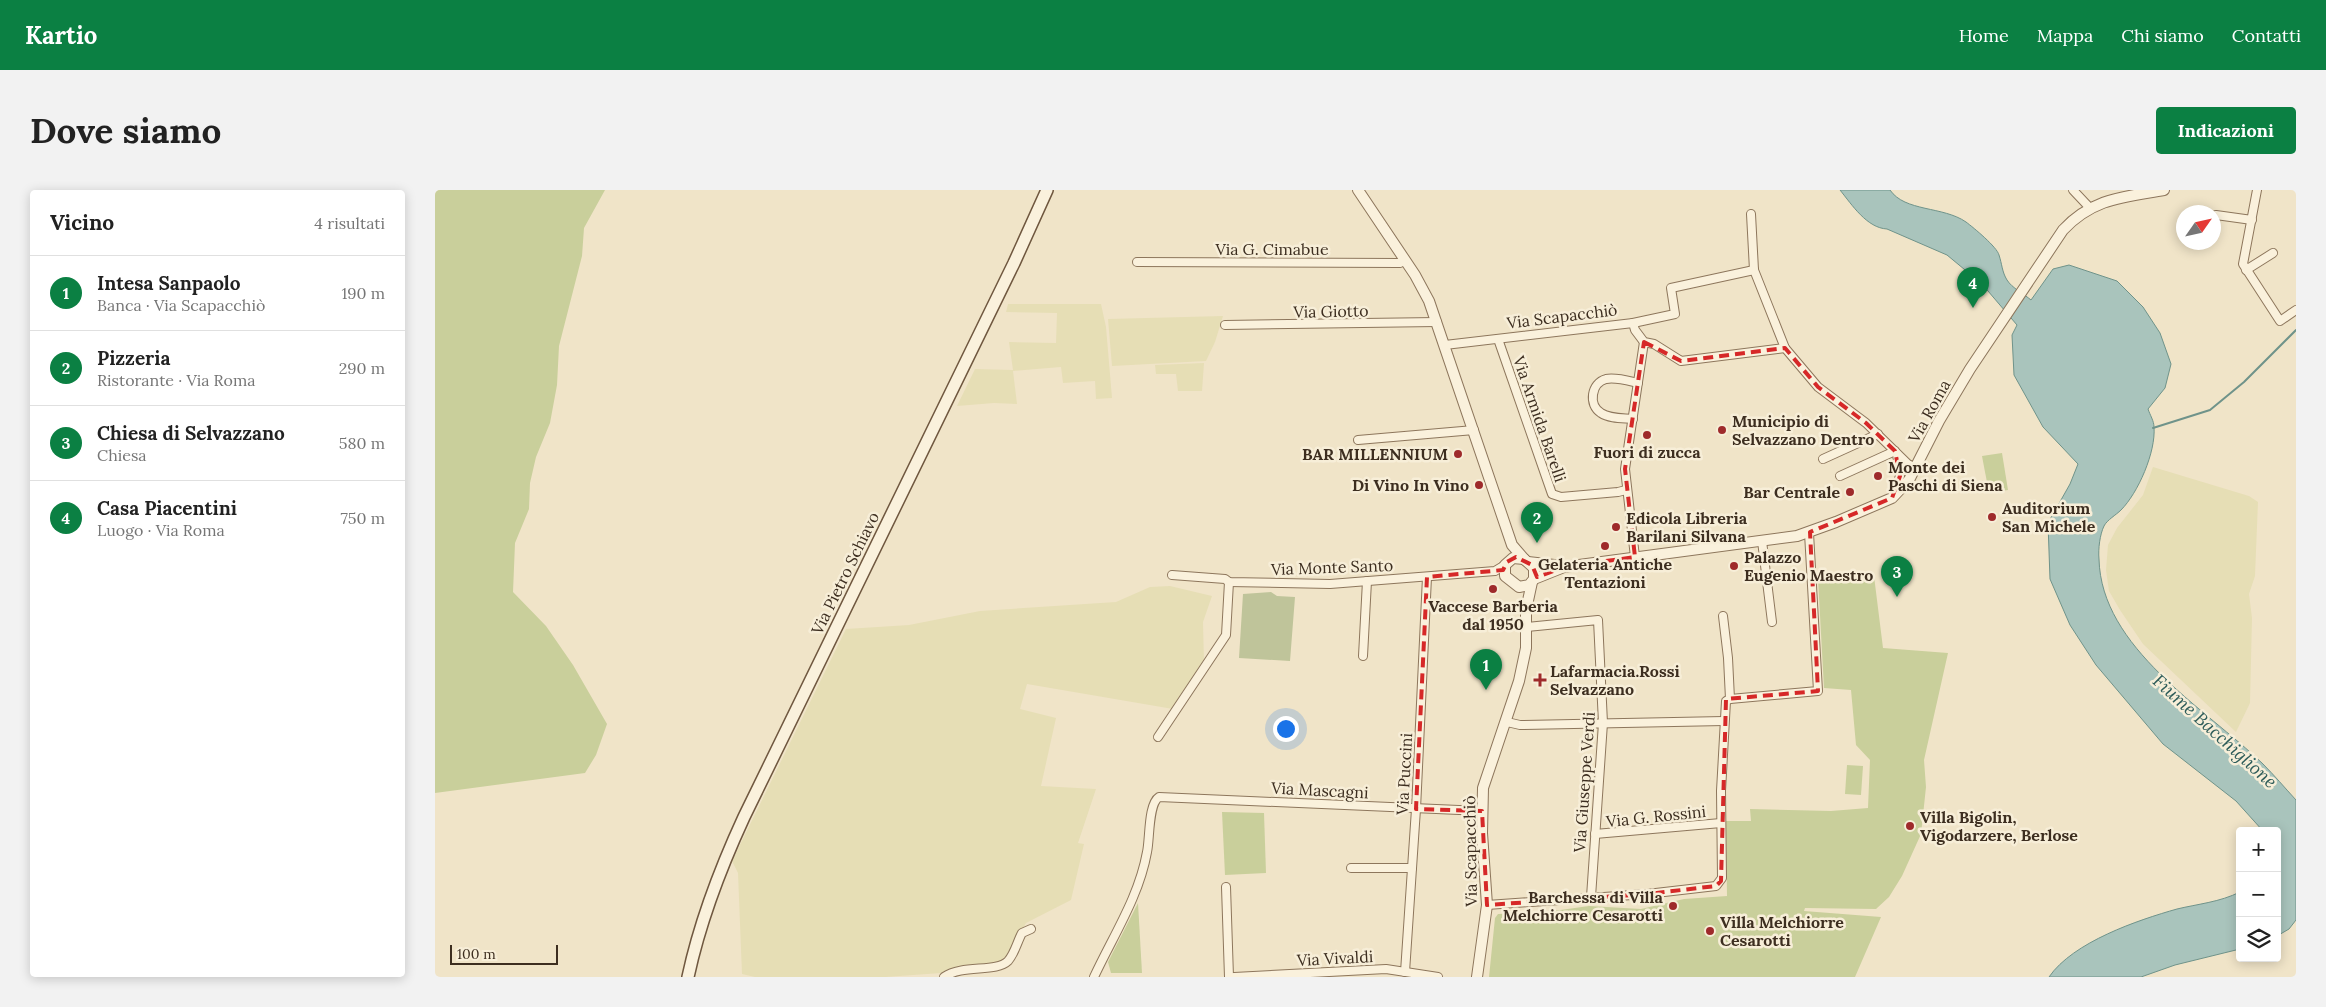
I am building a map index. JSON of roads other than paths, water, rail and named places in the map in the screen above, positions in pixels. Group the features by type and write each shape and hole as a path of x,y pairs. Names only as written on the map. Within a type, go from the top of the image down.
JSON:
{"main road":[{"name":"Via Pietro Schiavo","path":"688,977 697,936 717,876 1014,263 1047,190"}],"street":[{"path":"1358,190 1423,289 1437,322 1513,546 1534,568 1533,581 1526,586 1515,585 1505,576 1495,571"},
{"path":"2073,190 2085,210 2109,200 2164,190"},
{"path":"2257,190 2243,258 2246,270 2280,321 2296,310"},
{"name":"Via Roma","path":"1526,561 1564,566 1762,541 1809,533 1892,498 1909,480 1939,421 2045,253 2063,230 2085,210"},
{"path":"1751,214 1754,270 1785,348 1818,387 1878,434 1916,468"},
{"path":"2221,216 2252,220"},
{"path":"2246,270 2273,253"},
{"name":"Via G. Cimabue","path":"1137,262 1297,264 1400,263 1405,260"},
{"path":"1633,322 1675,314 1671,288 1754,270"},
{"name":"Via Giotto","path":"1225,325 1437,322"},
{"name":"Via Scapacchiò","path":"1445,345 1633,322 1635,330 1644,342"},
{"name":"Via Armida Barelli","path":"1498,339 1552,494 1561,497 1626,490"},
{"path":"1635,557 1625,469 1644,342 1654,344 1681,361 1785,348"},
{"path":"1633,419 1607,416 1599,412 1595,406 1594,389 1598,382 1608,378 1638,383"},
{"path":"1358,440 1474,430"},
{"path":"1823,459 1878,434"},
{"path":"1892,498 1900,476 1900,466 1896,452"},
{"path":"1840,476 1896,452"},
{"path":"1900,466 1909,480"},
{"path":"1487,905 1715,886 1721,878 1721,823 1726,701 1730,699 1818,691 1809,533"},
{"path":"1762,541 1771,622"},
{"path":"1505,576 1505,563 1513,546"},
{"path":"1505,563 1516,557 1526,561"},
{"name":"Via Monte Santo","path":"1171,575 1225,579 1229,582 1330,584 1495,571 1505,563"},
{"name":"Via Roma","path":"1533,581 1564,566"},
{"name":"Via Puccini","path":"1405,972 1416,809 1427,577"},
{"path":"1363,656 1367,581"},
{"name":"Via Scapacchiò","path":"1477,977 1487,905 1481,811 1486,775 1507,722 1519,681 1526,648 1526,610 1533,581"},
{"path":"1158,737 1226,635 1229,582"},
{"name":"Via Scapacchiò","path":"1515,585 1526,610"},
{"path":"1723,616 1729,666 1730,699"},
{"name":"Via Giuseppe Verdi","path":"1527,627 1597,620 1603,723 1591,897"},
{"path":"1507,722 1520,725 1724,721"},
{"name":"Via Mascagni","path":"1094,977 1135,892 1147,854 1153,804 1157,798 1165,796 1481,811"},
{"name":"Via G. Rossini","path":"1595,834 1721,823"},
{"path":"1351,868 1412,868"},
{"path":"1226,887 1229,977"},
{"path":"944,977 962,970 1004,964 1010,959 1022,933 1031,929"},
{"name":"Via Vivaldi","path":"1233,977 1386,969 1438,977"}],"water":[{"name":"Fiume Bacchiglione","path":"1840,190 1890,190 1905,202 1957,217 1966,222 1994,247 2009,283 2031,300 2053,269 2069,265 2117,281 2143,307 2160,333 2171,364 2165,388 2148,409 2153,420 2154,437 2145,472 2127,503 2105,524 2101,533 2099,555 2104,591 2117,621 2136,648 2186,698 2263,764 2296,800 2296,920 2289,929 2281,934 2281,827 2259,827 2236,801 2163,744 2096,665 2070,625 2050,579 2048,523 2070,484 2078,464 2043,427 2014,375 2012,335 2017,325 1982,284 1947,255 1887,229 1873,225 1855,209"},
{"path":"2236,894 2236,950 2175,965 2141,977 2049,977 2060,964 2074,953 2107,934 2177,909"}],"waterway":[{"path":"2153,428 2210,410 2244,382 2296,330"}],"place":[{"name":"Casa Piacentini","path":"1973,308"},
{"name":"Municipio di Selvazzano Dentro","path":"1722,430"},
{"name":"Fuori di zucca","path":"1647,435"},
{"name":"BAR MILLENNIUM","path":"1458,454"},
{"name":"Monte dei Paschi di Siena","path":"1878,476"},
{"name":"Di Vino In Vino","path":"1479,485"},
{"name":"Bar Centrale","path":"1850,492"},
{"name":"Auditorium San Michele","path":"1992,517"},
{"name":"Edicola Libreria Barilani Silvana","path":"1616,527"},
{"name":"Pizzeria","path":"1537,543"},
{"name":"Gelateria Antiche Tentazioni","path":"1605,546"},
{"name":"Palazzo Eugenio Maestro","path":"1734,566"},
{"name":"Vaccese Barberia dal 1950","path":"1493,589"},
{"name":"Chiesa di Selvazzano","path":"1897,597"},
{"name":"Lafarmacia.Rossi Selvazzano","path":"1540,680"},
{"name":"Intesa Sanpaolo","path":"1486,690"},
{"name":"Villa Bigolin, Vigodarzere, Berlose","path":"1910,826"},
{"name":"Barchessa di Villa Melchiorre Cesarotti","path":"1673,906"},
{"name":"Villa Melchiorre Cesarotti","path":"1710,931"}]}
